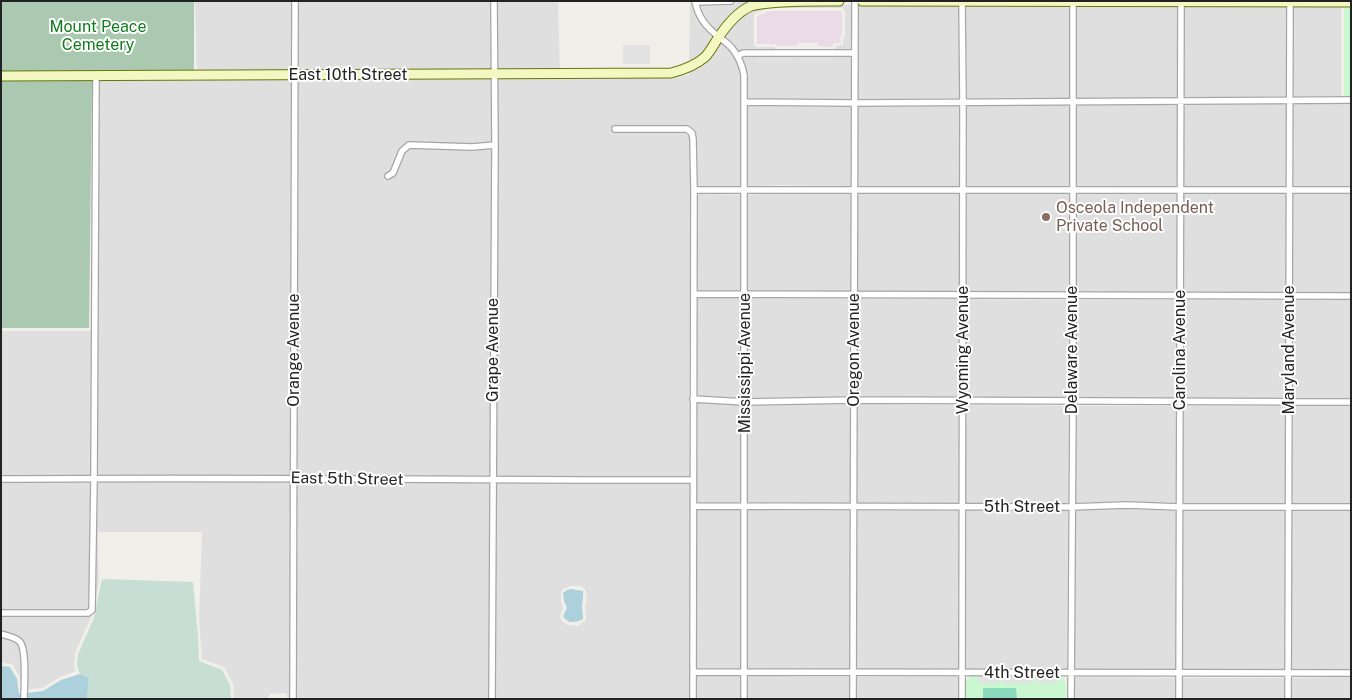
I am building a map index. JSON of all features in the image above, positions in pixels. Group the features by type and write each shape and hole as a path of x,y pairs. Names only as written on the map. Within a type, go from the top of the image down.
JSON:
{"street":[{"name":"Orange Avenue","path":"294,699 295,1"},
{"name":"Grape Avenue","path":"492,699 494,1"},
{"path":"731,1 695,2 705,25 730,45 738,56 743,53 854,53"},
{"path":"719,37 743,11 764,2 839,1"},
{"name":"Oregon Avenue","path":"853,699 854,1"},
{"path":"862,1 1351,2"},
{"name":"Wyoming Avenue","path":"962,2 962,699"},
{"name":"Delaware Avenue","path":"1071,699 1073,2"},
{"name":"Carolina Avenue","path":"1179,699 1181,2"},
{"name":"Maryland Avenue","path":"1288,699 1290,2"},
{"name":"East 10th Street","path":"1,76 659,74 676,72 693,66 706,56 719,37"},
{"name":"Mississippi Avenue","path":"738,56 744,75 744,699"},
{"path":"1,613 88,613 92,610 96,76"},
{"path":"744,102 1351,100"},
{"path":"615,129 687,129 692,132 693,139 693,699"},
{"path":"388,176 393,173 402,151 409,145 472,147 495,144"},
{"path":"694,190 1351,190"},
{"path":"694,294 1351,296"},
{"path":"693,400 745,402 853,400 1351,402"},
{"name":"East 5th Street","path":"1,480 293,478 693,480"},
{"name":"5th Street","path":"694,506 1071,507 1126,505 1179,508 1351,507"},
{"path":"1,634 20,641 24,650 24,699"},
{"name":"4th Street","path":"693,672 1351,673"}],"shaded area":[{"path":"195,1 558,1 560,70 197,72"},
{"path":"690,1 692,1 693,10 703,27 714,38 703,53 689,63"},
{"path":"742,1 754,1 718,32 708,22 700,6 731,5"},
{"path":"776,5 851,5 851,49 835,49 836,46 843,45 845,37 845,11 842,8 770,8 755,13 754,45 757,47 774,47 775,49 743,49 739,52 733,43 724,36 744,14 753,9"},
{"path":"858,5 959,6 960,98 858,99"},
{"path":"965,6 1069,6 1069,98 967,98"},
{"path":"1076,6 1177,6 1177,98 1076,98"},
{"path":"1184,6 1286,6 1286,96 1184,98"},
{"path":"1293,6 1341,6 1341,96 1292,96"},
{"path":"770,11 842,11 841,43 833,43 833,47 818,46 818,43 798,43 797,46 757,44 757,16"},
{"path":"720,42 728,48 740,68 741,187 698,186 697,139 695,131 689,126 612,125 612,133 686,133 690,139 689,699 288,699 287,694 284,693 270,694 267,699 234,699 233,684 224,667 202,659 199,621 202,532 98,532 99,582 91,617 75,653 74,666 76,671 60,677 42,688 22,690 20,677 12,664 1,662 1,331 92,330 94,174 99,173 94,79 662,78 689,75 689,71 697,68","holes":["571,586 580,586 586,592 586,619 578,626 568,625 562,621 560,616 563,608 561,591"]},
{"path":"623,45 650,45 650,64 623,64"},
{"path":"757,56 791,56 791,62 757,62"},
{"path":"802,56 832,56 832,62 802,62"},
{"path":"851,57 851,99 748,98 748,74 742,58"},
{"path":"1286,104 1286,186 1183,186 1184,105"},
{"path":"1292,104 1351,104 1351,186 1293,186"},
{"path":"1069,105 1069,186 967,186 967,106"},
{"path":"1076,105 1177,105 1177,186 1076,186"},
{"path":"748,106 851,107 851,186 778,185 748,187"},
{"path":"960,106 960,186 857,186 858,107"},
{"path":"851,193 851,291 748,291 748,195"},
{"path":"857,193 960,193 960,291 857,291"},
{"path":"967,193 1069,193 1069,292 966,291"},
{"path":"1076,193 1177,194 1177,292 1076,292"},
{"path":"698,194 741,195 741,291 697,290"},
{"path":"1183,194 1286,194 1286,292 1184,292"},
{"path":"1293,194 1351,194 1351,292 1292,292"},
{"path":"697,298 741,298 741,398 696,396"},
{"path":"748,298 850,299 850,396 748,398"},
{"path":"857,299 960,299 960,397 857,396"},
{"path":"966,299 1069,300 1069,398 966,397"},
{"path":"1076,300 1177,300 1176,398 1076,398"},
{"path":"1184,300 1286,300 1285,398 1183,398"},
{"path":"1292,300 1351,300 1351,398 1292,398"},
{"path":"696,403 741,405 741,502 697,502"},
{"path":"850,404 850,503 748,502 748,406"},
{"path":"857,404 960,405 959,503 857,503"},
{"path":"966,405 1069,406 1068,503 966,503"},
{"path":"1076,406 1176,406 1176,503 1126,501 1074,503"},
{"path":"1183,406 1285,406 1285,503 1183,504"},
{"path":"1292,406 1351,406 1351,503 1292,503"},
{"path":"1126,509 1176,511 1176,670 1074,670 1074,510"},
{"path":"697,510 741,510 741,668 696,668"},
{"path":"748,510 850,511 850,669 747,668"},
{"path":"966,510 1068,511 1067,670 966,669"},
{"path":"857,511 959,511 959,669 856,669"},
{"path":"1183,511 1285,511 1285,670 1183,670"},
{"path":"1292,511 1351,511 1351,669 1292,670"},
{"path":"696,676 741,676 740,699 696,699"},
{"path":"747,676 850,677 850,699 747,699"},
{"path":"978,676 999,677 999,683 978,683"},
{"path":"1032,676 1032,683 1003,683 1003,677"},
{"path":"1035,676 1057,677 1057,683 1036,683"},
{"path":"856,677 959,677 959,699 856,699"},
{"path":"1074,677 1176,678 1176,699 1074,699"},
{"path":"1351,677 1351,699 1292,699 1292,678"},
{"path":"1183,678 1285,678 1285,699 1183,699"}],"green space":[{"name":"Mount Peace Cemetery","path":"1,1 194,1 194,71 1,71"},
{"path":"1344,6 1351,6 1351,97 1344,97"},
{"name":"Mount Peace Cemetery","path":"1,80 92,80 89,328 1,328"},
{"path":"102,579 193,582 199,661 222,670 230,685 231,699 87,699 89,678 80,674 77,666 78,654 94,618"},
{"path":"971,676 1062,677 1066,684 1066,699 965,699 965,682"},
{"path":"983,688 1016,688 1017,699 983,699"}],"water":[{"path":"571,589 583,591 583,619 575,622 569,622 563,616 567,608 563,593"},
{"path":"1,666 10,667 17,679 19,694 43,691 61,680 80,674 89,678 87,699 1,699"}],"place":[{"name":"Osceola Independent Private School","path":"1046,217"}]}
